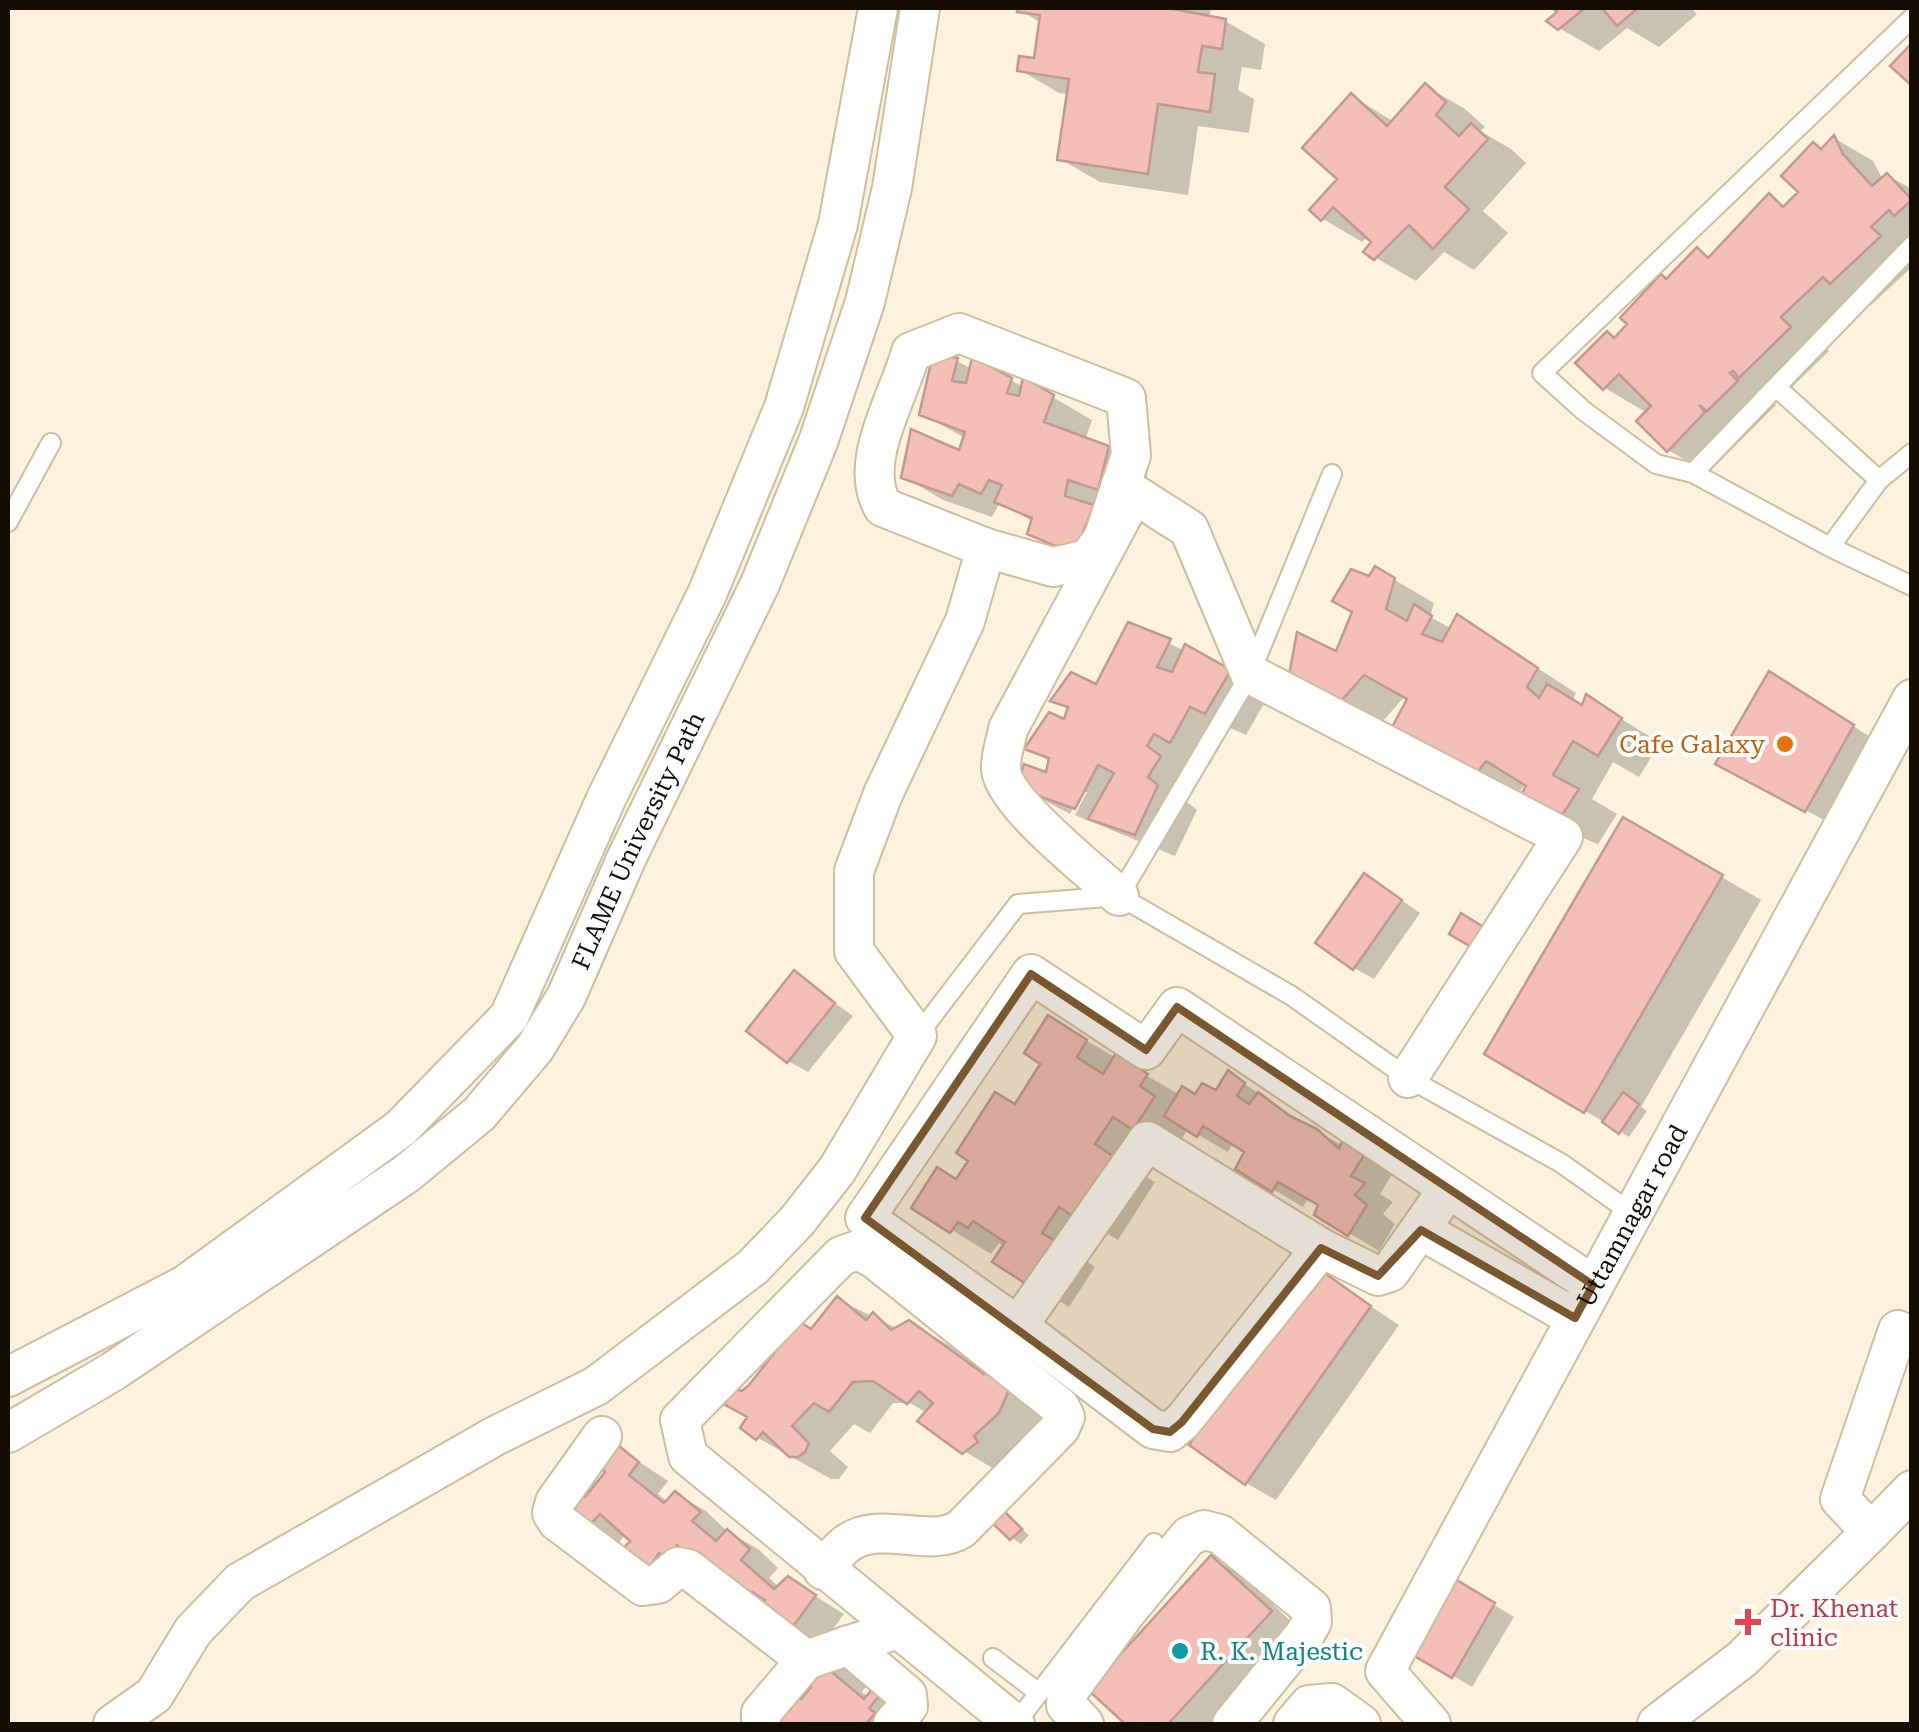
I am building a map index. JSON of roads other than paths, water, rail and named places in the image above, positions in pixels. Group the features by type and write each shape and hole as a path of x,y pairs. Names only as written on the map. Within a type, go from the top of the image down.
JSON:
{"street":[{"name":"FLAME University Path","path":"509,1017 606,799 707,594 784,407 838,224 878,8"},
{"name":"FLAME University Path","path":"8,1432 112,1372 406,1174 478,1114 543,1034 566,997 627,858 760,584 818,442 865,302 892,188 920,8"},
{"path":"960,334 1126,398 1131,454 1103,539 1088,560 1053,568 986,548 882,507 874,492 872,464 911,352 960,334"},
{"path":"1119,896 1011,794 1001,770 1008,730 1134,494 1189,529 1250,674 1563,837 1408,1078"},
{"path":"113,1724 154,1695 193,1631 240,1582 495,1436 596,1386 753,1267 798,1221 837,1170 916,1036 854,952 854,871 883,794 965,621 986,548"},
{"name":"Uttamnagar road","path":"1431,1724 1385,1671 1912,700"},
{"path":"1321,1248 1170,1432 1153,1429 1018,1326 865,1218 1031,974 1146,1050 1177,1007 1448,1189 1584,1302"},
{"path":"8,1377 186,1285 401,1128 509,1017 543,1034"},
{"path":"1018,1326 1147,1141 1321,1248 1378,1276 1390,1272 1448,1189"},
{"path":"1421,1230 1584,1302"},
{"path":"823,1570 847,1542 872,1535 950,1536 1048,1440 1065,1418 1060,1407 876,1260 858,1250 841,1256 680,1420 688,1456 823,1570 1015,1724"},
{"path":"1871,1532 1840,1500 1898,1330"},
{"path":"602,1436 555,1502 552,1513 557,1521 642,1586 658,1584 678,1566 688,1569 806,1660"},
{"path":"1657,1724 1742,1660 1912,1490"},
{"path":"1084,1724 1066,1705 1068,1694 1124,1615 1190,1536 1204,1530 1220,1534 1311,1608 1312,1622 1304,1634 1232,1724"},
{"path":"761,1724 761,1713 806,1660 897,1628"},
{"path":"848,1645 907,1696 908,1706 893,1724"},
{"path":"1293,1724 1309,1705 1320,1703 1332,1703 1361,1724"}],"lane":[{"path":"1912,18 1542,373 1584,411 1656,464 1693,473 1912,586"},
{"path":"1693,473 1912,246"},
{"path":"1776,387 1879,480"},
{"path":"8,522 51,444"},
{"path":"1830,547 1879,480 1912,453"},
{"path":"1119,896 1250,674 1332,474"},
{"path":"916,1036 1018,904 1119,896 1292,996 1408,1078 1561,1163 1633,1214"},
{"path":"1015,1724 1154,1542"},
{"path":"993,1658 1040,1694"}],"place":[{"name":"Cafe Galaxy","path":"1785,744"},
{"name":"Dr. Khenat clinic","path":"1748,1622"},
{"name":"R. K. Majestic","path":"1180,1651"}]}
